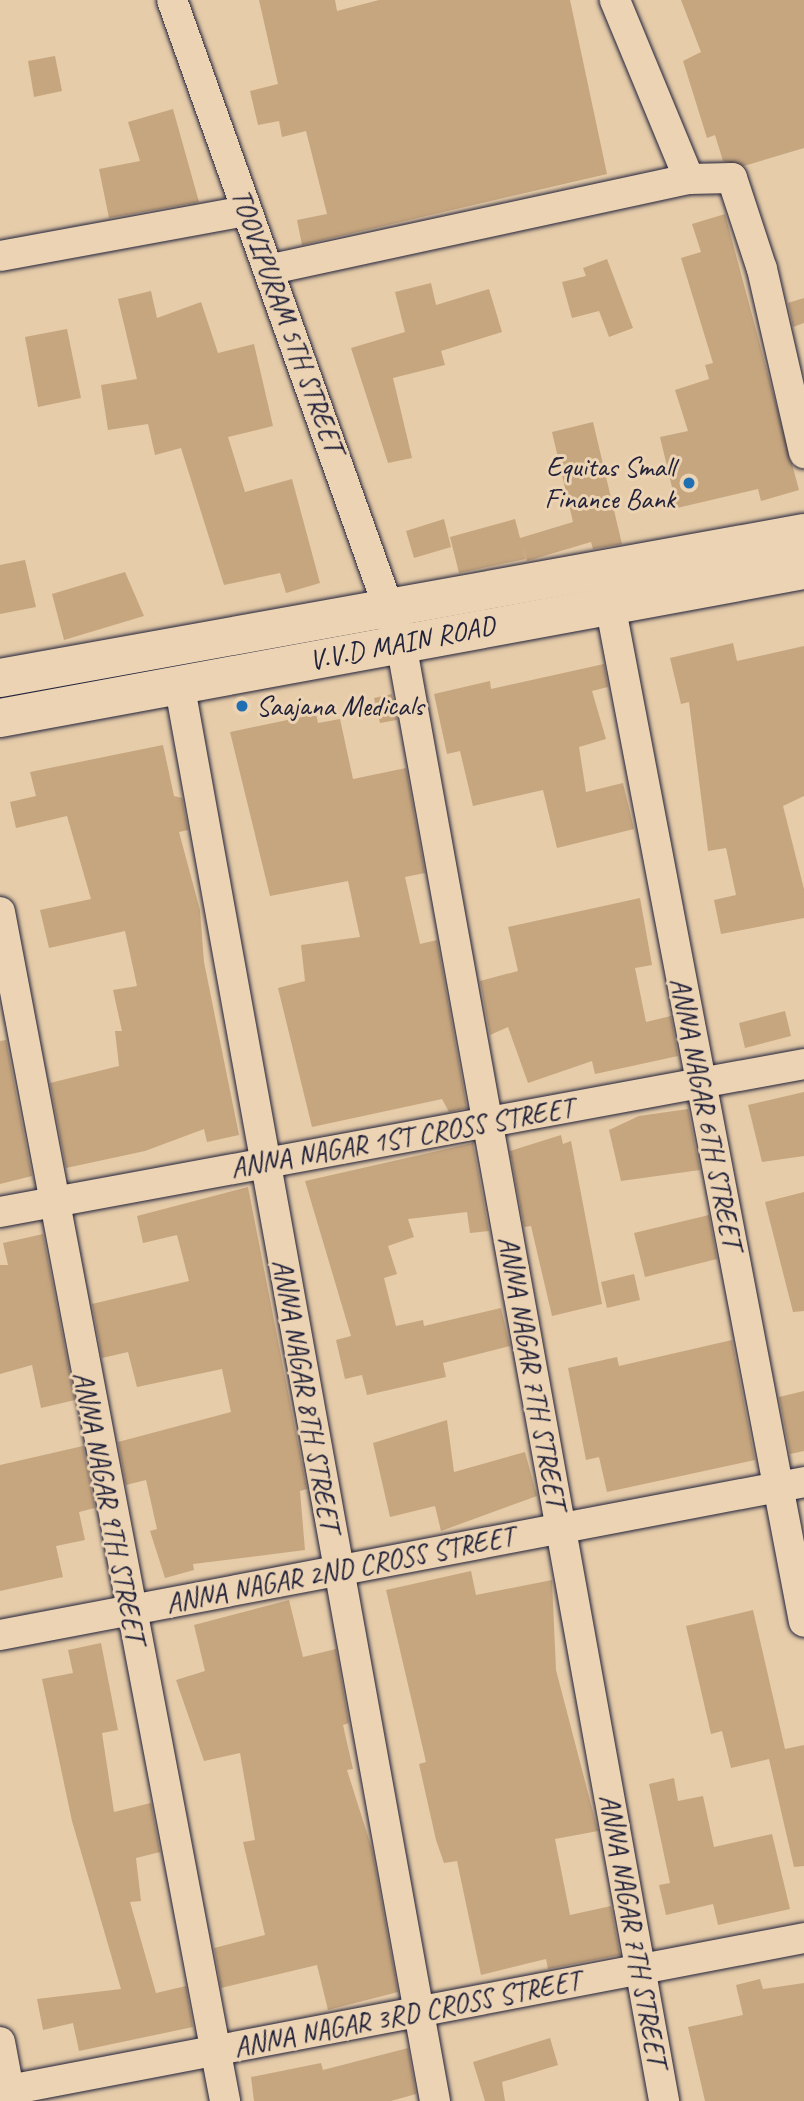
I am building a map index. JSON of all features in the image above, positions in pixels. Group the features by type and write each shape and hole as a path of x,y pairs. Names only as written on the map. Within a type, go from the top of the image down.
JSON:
{"main road":[{"name":"V.V.D MAIN ROAD","path":"0,718 180,688 394,625 804,533"},
{"name":"V.V.D MAIN ROAD","path":"0,678 394,625 610,604 804,570"}],"street":[{"name":"TOOVIPURAM 5TH STREET","path":"172,0 246,211 272,269 394,625"},
{"path":"615,0 689,179"},
{"path":"272,269 689,179 732,178 762,269 804,453"},
{"path":"0,256 246,211"},
{"name":"ANNA NAGAR 6TH STREET","path":"610,604 700,1084 791,1485 804,1622"},
{"name":"ANNA NAGAR 7TH STREET","path":"394,625 664,2101"},
{"name":"ANNA NAGAR 8TH STREET","path":"180,688 263,1164 435,2101"},
{"name":"ANNA NAGAR 9TH STREET","path":"0,912 50,1203 225,2101"},
{"name":"ANNA NAGAR 1ST CROSS STREET","path":"0,1212 804,1064"},
{"name":"ANNA NAGAR 2ND CROSS STREET","path":"0,1635 791,1485"},
{"name":"ANNA NAGAR 3RD CROSS STREET","path":"10,2095 215,2051 804,1938"},
{"path":"0,2042 10,2095"}],"building":[{"path":"259,0 335,0 337,11 379,0 570,0 607,174 302,245 297,220 327,214 306,131 282,137 279,121 258,125 250,91 278,84"},
{"path":"681,0 804,0 804,148 744,166 723,161 715,135 707,138 683,61 701,52"},
{"path":"55,56 62,91 34,97 28,61"},
{"path":"173,109 199,202 109,218 99,169 140,161 128,122"},
{"path":"725,214 799,490 761,501 758,489 677,508 660,437 688,431 675,390 709,379 705,365 713,363 681,258 701,252 692,224"},
{"path":"607,259 633,328 609,337 599,311 572,318 562,282 586,276 583,268"},
{"path":"431,283 436,305 489,289 502,332 441,351 445,365 393,378 412,458 388,463 351,348 405,332 395,292"},
{"path":"151,291 157,318 201,302 218,353 254,344 273,426 228,437 245,492 292,479 320,583 286,593 280,573 224,585 181,448 155,455 148,424 108,430 101,385 137,379 118,299"},
{"path":"804,298 804,323 793,327 788,303"},
{"path":"67,329 81,398 38,407 25,337"},
{"path":"593,422 622,544 593,549 591,542 527,561 522,546 526,559 459,573 450,537 515,519 520,538 573,522 552,432"},
{"path":"444,519 451,547 414,558 406,531"},
{"path":"25,560 36,607 0,614 0,565"},
{"path":"125,572 144,616 64,640 52,594"},
{"path":"733,643 737,661 804,646 804,796 783,806 804,889 804,918 721,934 714,900 736,895 726,848 708,851 689,702 681,704 670,658"},
{"path":"604,664 608,687 592,691 606,739 579,747 586,792 623,783 634,829 557,848 543,790 473,806 460,751 447,754 434,694 490,681 491,689"},
{"path":"392,694 397,720 380,723 374,698"},
{"path":"316,714 318,723 340,719 353,779 406,768 425,873 405,877 420,944 437,940 467,1108 449,1112 442,1099 312,1127 278,988 305,981 301,945 360,937 348,881 270,896 230,732"},
{"path":"163,745 174,796 182,798 188,830 179,832 200,910 204,962 239,1135 207,1142 204,1129 145,1151 66,1168 50,1083 119,1066 115,1031 122,1031 113,990 137,986 125,931 49,948 40,910 91,899 67,816 16,828 10,802 36,796 30,772"},
{"path":"640,898 652,965 635,968 646,1022 671,1016 678,1056 595,1074 592,1061 528,1083 508,1027 490,1035 480,981 518,971 508,927"},
{"path":"785,1011 791,1036 745,1048 739,1023"},
{"path":"6,1040 32,1176 0,1184 0,1041"},
{"path":"804,1092 804,1156 762,1162 748,1105"},
{"path":"688,1109 700,1170 621,1181 609,1130 639,1116"},
{"path":"561,1135 563,1144 571,1141 602,1304 552,1316 531,1226 524,1227 510,1151"},
{"path":"473,1143 489,1231 470,1233 467,1212 408,1219 414,1237 388,1246 397,1274 384,1278 396,1326 423,1320 424,1326 501,1308 510,1346 443,1363 446,1377 367,1395 362,1375 345,1379 336,1340 351,1336 305,1181"},
{"path":"248,1187 307,1489 300,1491 305,1550 193,1564 194,1570 165,1578 150,1531 157,1529 146,1480 126,1485 118,1442 231,1412 222,1369 137,1387 128,1352 102,1358 92,1304 189,1281 177,1235 143,1243 137,1216"},
{"path":"804,1192 804,1311 793,1312 765,1202"},
{"path":"709,1215 717,1259 645,1277 634,1233"},
{"path":"43,1234 75,1400 41,1408 32,1365 0,1374 0,1265 8,1265 3,1243"},
{"path":"634,1274 640,1300 607,1308 601,1282"},
{"path":"732,1340 755,1460 607,1492 599,1457 586,1460 568,1368 617,1357 619,1366"},
{"path":"804,1391 804,1451 790,1454 779,1397"},
{"path":"447,1420 454,1472 525,1452 537,1496 441,1531 435,1506 390,1517 373,1443"},
{"path":"83,1446 95,1508 79,1512 85,1540 56,1546 63,1577 0,1591 0,1465"},
{"path":"471,1571 476,1595 552,1580 556,1670 598,1831 555,1839 570,1915 611,1906 620,1955 548,1969 546,1959 481,1975 457,1861 444,1863 436,1840 419,1764 426,1762 386,1590"},
{"path":"289,1600 303,1657 336,1649 349,1723 343,1725 353,1769 347,1770 372,1849 398,1992 328,2010 317,1965 221,1988 214,1948 265,1935 243,1842 255,1840 240,1753 204,1761 176,1680 205,1671 194,1625"},
{"path":"753,1610 785,1749 804,1745 804,1866 794,1867 769,1759 731,1768 722,1731 711,1734 686,1626"},
{"path":"101,1643 118,1730 102,1733 114,1812 151,1803 160,1852 136,1858 141,1901 130,1902 156,1993 186,1986 193,2027 79,2051 73,2023 43,2030 37,1999 121,1989 72,1821 42,1679 73,1673 68,1650"},
{"path":"674,1778 678,1801 703,1796 714,1847 772,1834 790,1909 718,1925 713,1904 666,1915 659,1885 670,1883 649,1784"},
{"path":"760,1979 763,1989 804,1983 804,2101 705,2101 688,2027 743,2015 736,1985"},
{"path":"550,2038 558,2065 502,2082 505,2101 485,2101 473,2062"},
{"path":"408,2048 416,2094 391,2101 254,2101 251,2077 321,2063 323,2070"}],"place":[{"name":"Equitas Small Finance Bank","path":"689,483"},
{"name":"Saajana Medicals","path":"242,706"}]}
